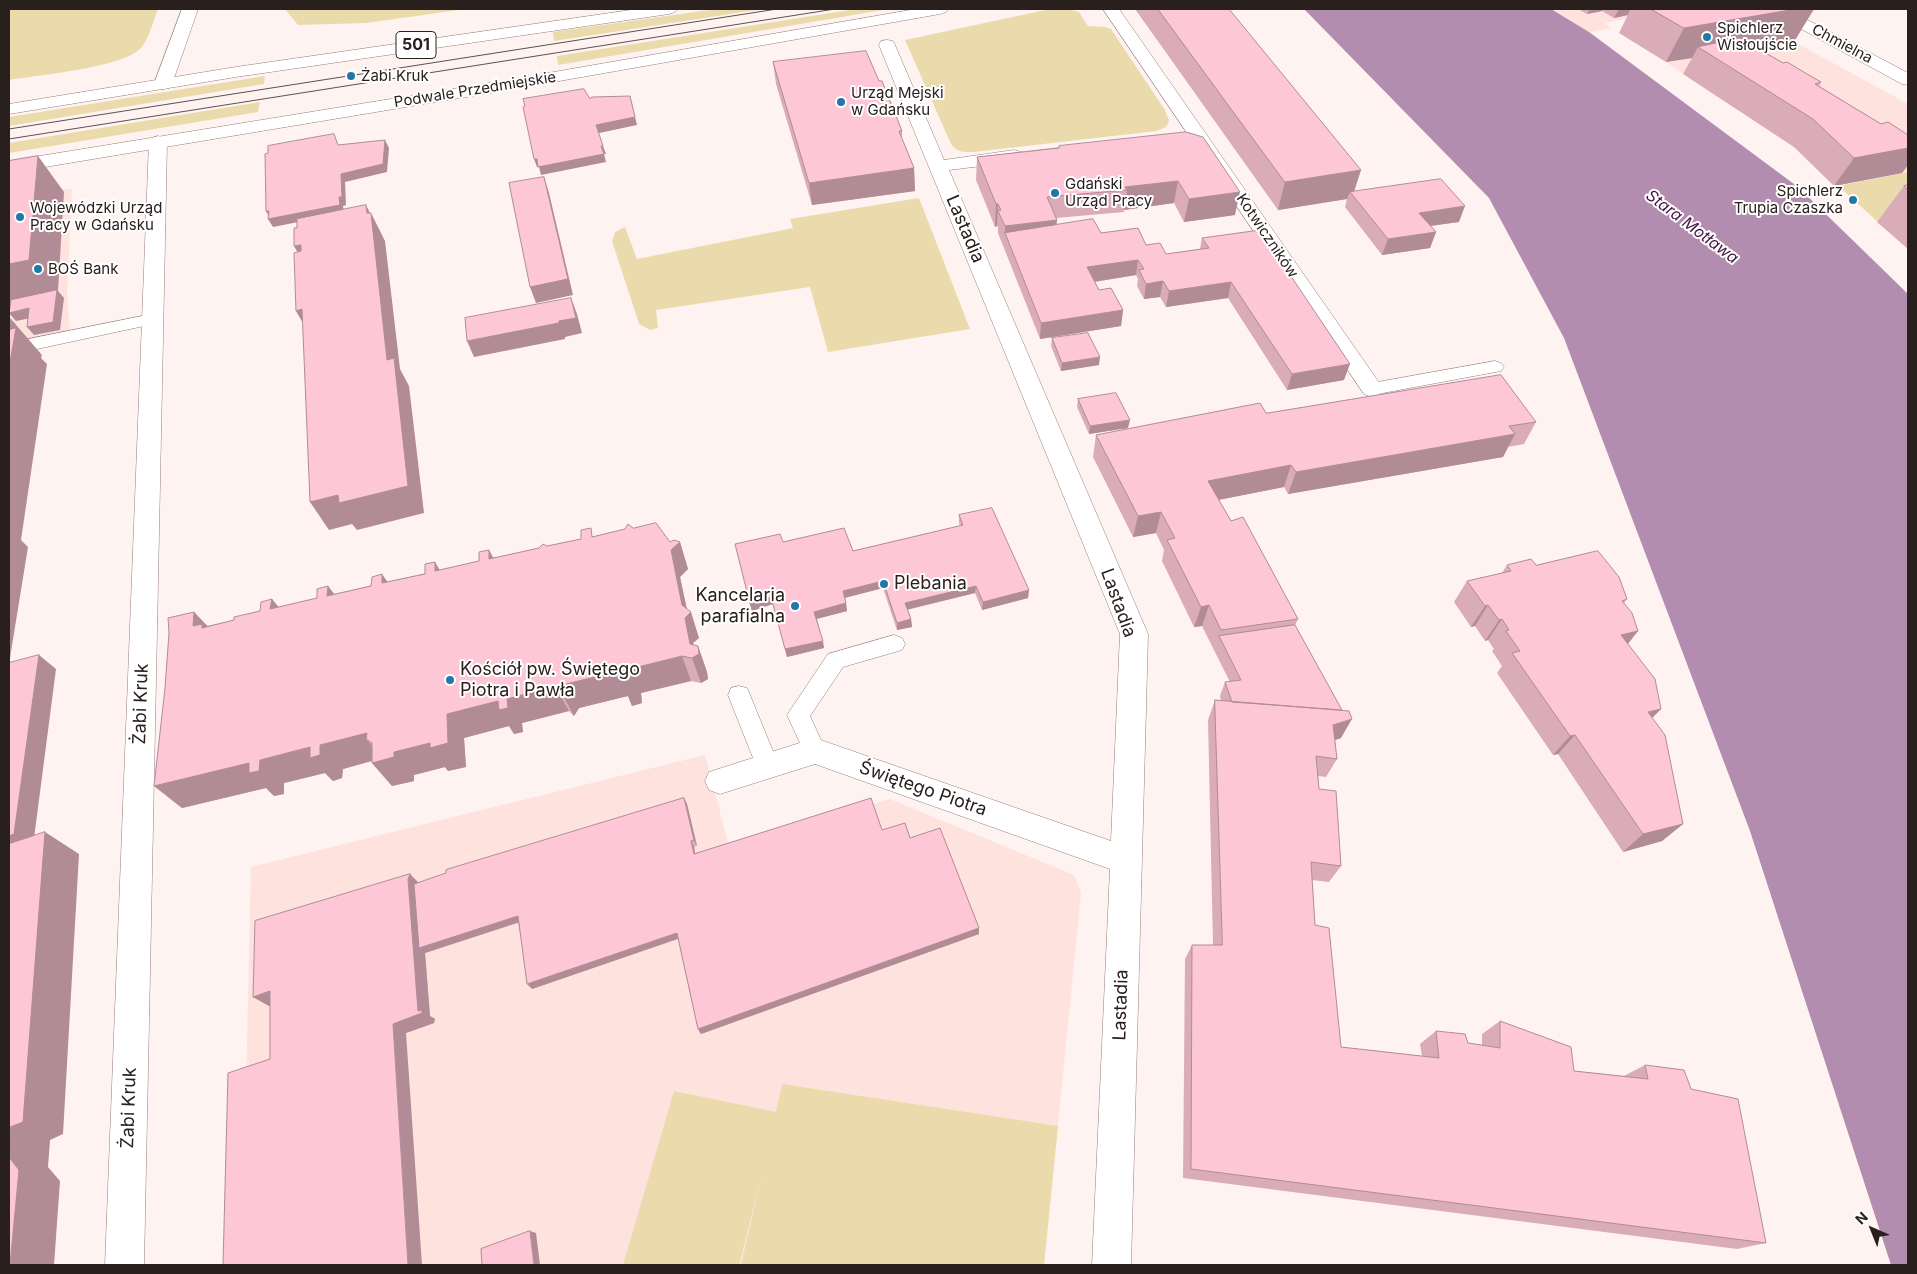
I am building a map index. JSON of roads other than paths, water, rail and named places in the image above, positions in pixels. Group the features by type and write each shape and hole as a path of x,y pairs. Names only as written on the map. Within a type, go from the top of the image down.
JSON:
{"street":[{"path":"163,84 190,9"},
{"name":"501","path":"9,109 163,84 669,9"},
{"name":"Podwale Przedmiejskie","path":"9,167 862,24 940,9"},
{"name":"Kotwiczników","path":"1111,9 1186,134 1372,389"},
{"name":"Chmielna","path":"1776,9 1908,80"},
{"name":"Lastadia","path":"887,45 1134,634 1112,1265"},
{"name":"Żabi Kruk","path":"124,1265 158,142"},
{"path":"939,166 1028,154"},
{"path":"720,781 815,751"},
{"name":"Świętego Piotra","path":"815,751 1126,860"}],"lane":[{"path":"9,349 152,319"},
{"path":"1372,389 1495,367"},
{"path":"815,751 798,715 836,660 894,644"},
{"path":"739,695 767,766"}],"water":[{"name":"Stara Motława","path":"1304,9 1551,9 1589,32 1798,187 1908,294 1908,1265 1891,1265 1750,831 1564,338 1489,198"}],"tram line":[{"path":"9,129 777,9"},
{"path":"9,139 835,9"}],"place":[{"name":"Spichlerz Wisłoujście","path":"1707,37"},
{"name":"Żabi Kruk","path":"351,76"},
{"name":"Urząd Mejski w Gdańsku","path":"841,102"},
{"name":"Gdański Urząd Pracy","path":"1055,193"},
{"name":"Spichlerz Trupia Czaszka","path":"1853,200"},
{"name":"Wojewódzki Urząd Pracy w Gdańsku","path":"20,217"},
{"name":"BOŚ Bank","path":"38,269"},
{"name":"Plebania","path":"884,584"},
{"name":"Kancelaria parafialna","path":"795,606"},
{"name":"Kościół pw. Świętego Piotra i Pawła","path":"450,680"}]}
